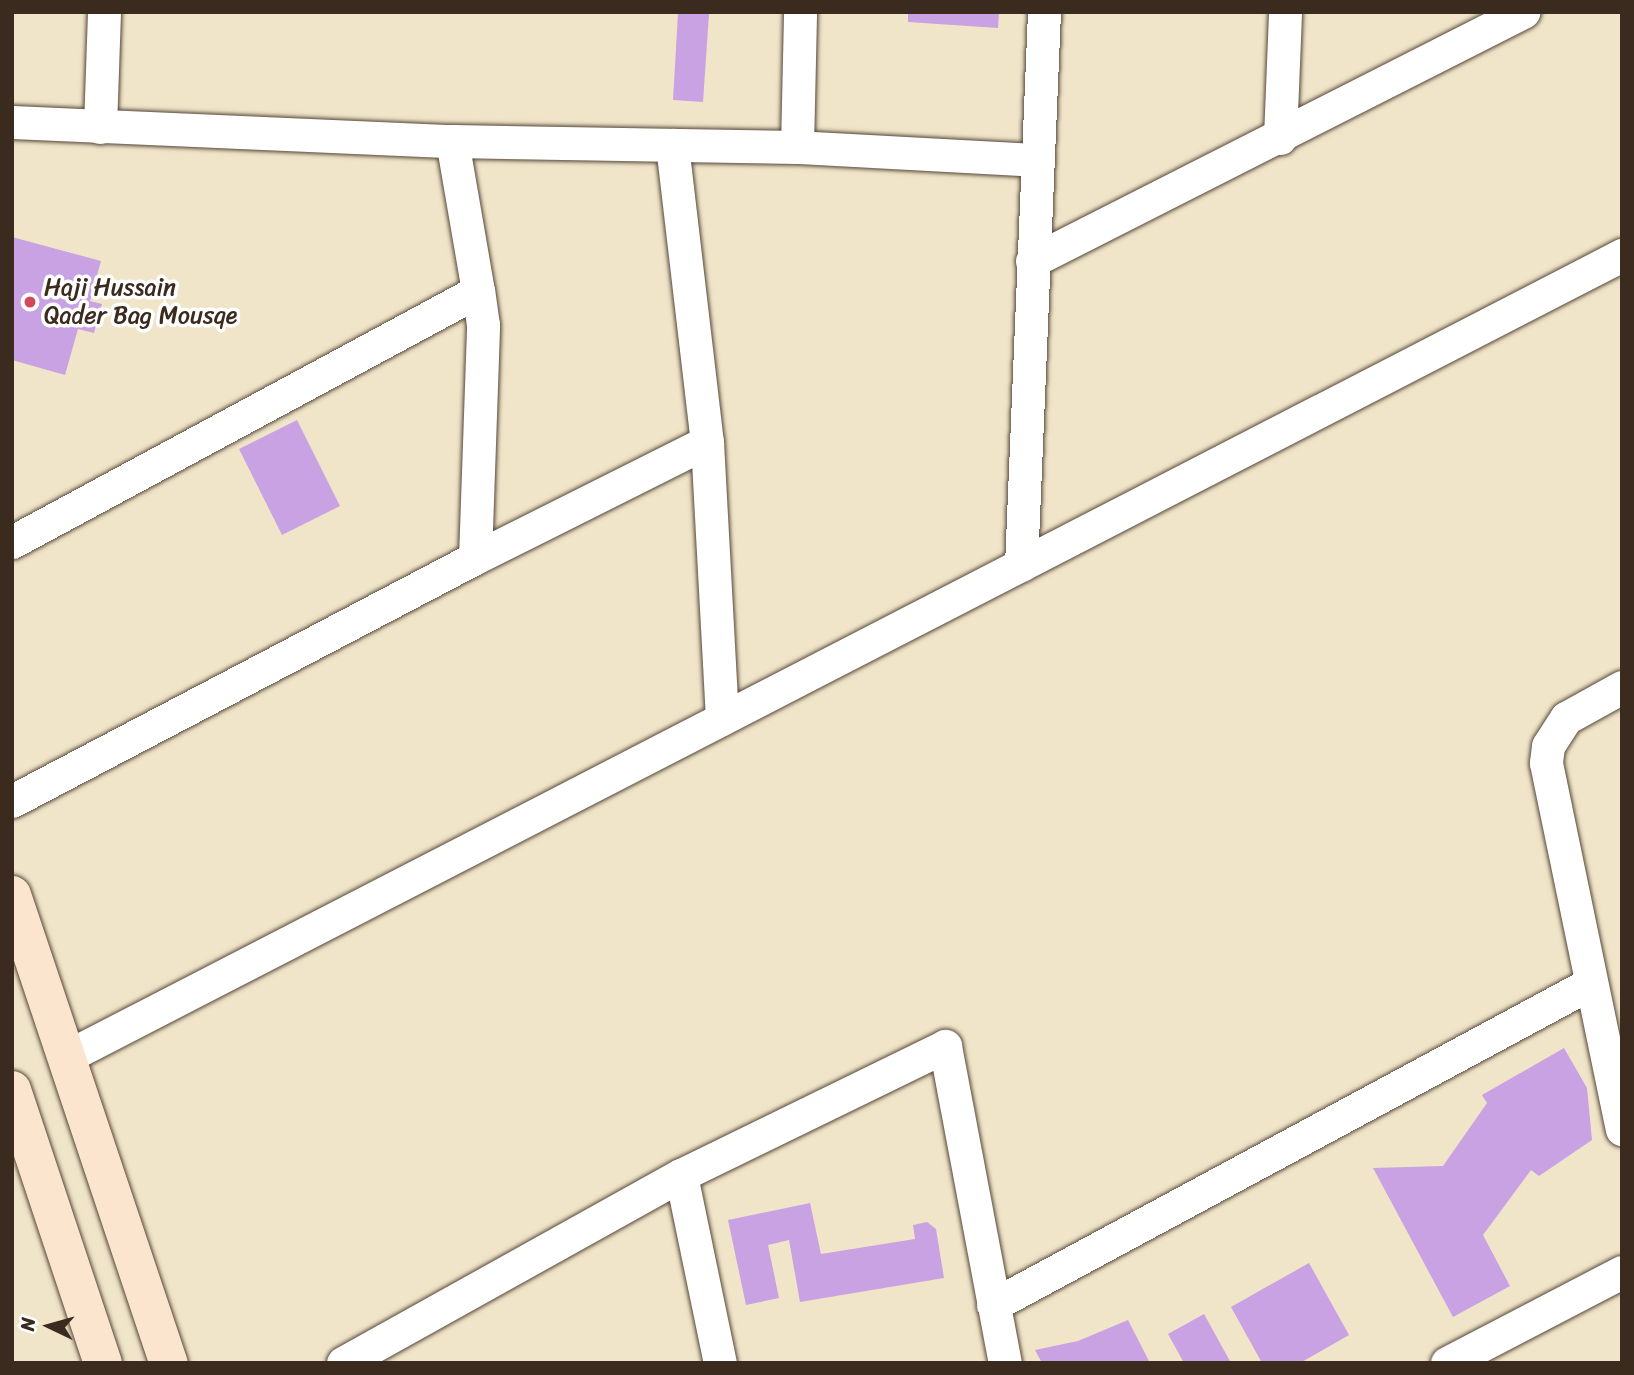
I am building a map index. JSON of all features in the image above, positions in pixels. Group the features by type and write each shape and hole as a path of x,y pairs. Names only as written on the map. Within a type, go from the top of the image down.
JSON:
{"street":[{"path":"100,127 104,12"},
{"path":"797,147 800,12"},
{"path":"1021,565 1044,12"},
{"path":"1280,138 1285,12"},
{"path":"1032,261 1280,138 1522,12"},
{"path":"12,122 452,141 797,147 1037,160"},
{"path":"452,141 483,325 475,558"},
{"path":"672,145 707,442 722,719"},
{"path":"66,1057 1622,255"},
{"path":"12,542 478,291"},
{"path":"12,801 475,558 707,442"},
{"path":"1622,687 1566,718 1556,731 1547,755 1549,780 1622,1129"},
{"path":"12,895 169,1363"},
{"path":"993,1305 1591,983"},
{"path":"343,1363 681,1175 945,1046 1005,1363"},
{"path":"12,1090 103,1363"},
{"path":"681,1175 720,1363"},
{"path":"1447,1363 1622,1272"}],"building":[{"path":"908,12 999,12 998,28 908,22"},
{"path":"678,13 709,14 703,102 673,100"},
{"path":"12,237 101,261 90,301 102,304 94,333 78,329 65,375 12,360"},
{"path":"297,420 340,506 282,535 239,449"},
{"path":"1564,1048 1587,1088 1592,1140 1539,1176 1531,1170 1483,1235 1510,1286 1453,1317 1373,1168 1443,1166 1487,1103 1482,1095"},
{"path":"810,1203 821,1254 915,1239 913,1225 927,1222 936,1229 944,1278 800,1302 789,1240 768,1245 779,1298 746,1305 728,1220"},
{"path":"1309,1263 1349,1335 1300,1363 1262,1363 1231,1307"},
{"path":"1204,1314 1231,1363 1184,1363 1168,1334"},
{"path":"1128,1320 1150,1363 1042,1363 1035,1350 1078,1341"}],"place":[{"name":"Haji Hussain Qader Bag Mousqe","path":"30,302"}]}
